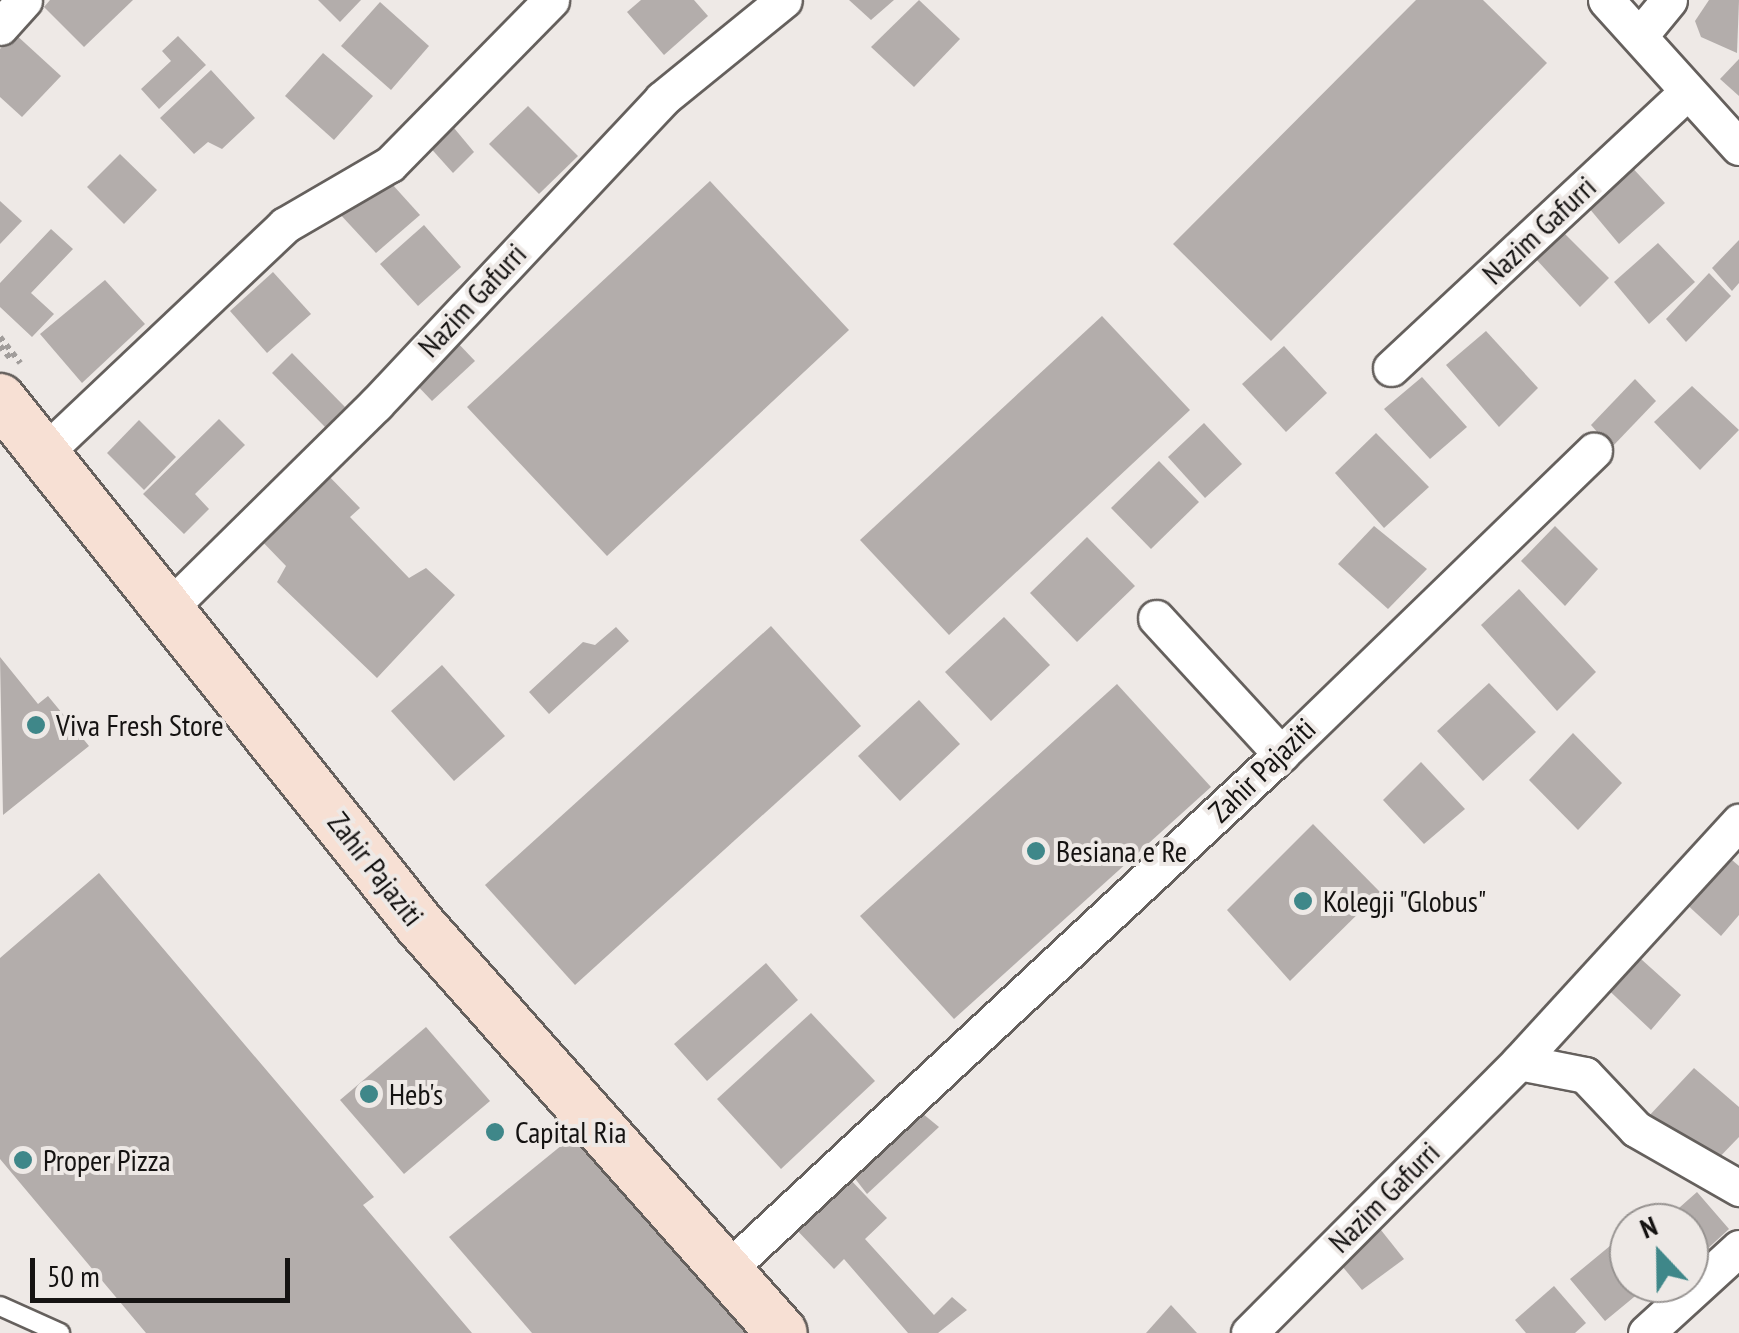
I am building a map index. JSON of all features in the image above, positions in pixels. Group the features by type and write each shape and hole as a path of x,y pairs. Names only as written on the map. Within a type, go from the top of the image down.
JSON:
{"main road":[{"name":"Zahir Pajaziti","path":"0,400 420,925 782,1333"}],"street":[{"path":"0,27 24,0"},
{"path":"43,454 286,225 390,164 551,0"},
{"name":"Nazim Gafurri","path":"168,609 376,404 662,99 784,0"},
{"path":"1606,0 1642,34 1687,92 1739,148"},
{"path":"1642,34 1669,0"},
{"name":"Nazim Gafurri","path":"1391,368 1687,92"},
{"name":"Zahir Pajaziti","path":"728,1269 1282,754 1399,635 1594,451"},
{"path":"1156,618 1282,754"},
{"name":"Nazim Gafurri","path":"1249,1333 1518,1062 1739,822"},
{"path":"1518,1062 1586,1075 1636,1129 1739,1188"},
{"path":"1646,1333 1739,1248"}],"lane":[{"path":"0,1306 60,1333"}],"building":[{"path":"50,0 133,0 84,47 44,7"},
{"path":"318,0 361,0 340,22"},
{"path":"641,0 694,0 708,16 664,55 627,12"},
{"path":"849,0 894,0 871,20"},
{"path":"919,0 960,39 914,87 871,47"},
{"path":"1416,0 1483,0 1547,63 1271,341 1173,244"},
{"path":"1709,0 1739,0 1737,53 1701,37 1695,21"},
{"path":"380,2 429,46 391,90 341,46"},
{"path":"14,33 61,76 22,117 0,97 0,49"},
{"path":"178,36 206,65 159,109 141,89 171,61 162,51"},
{"path":"323,53 373,96 334,140 285,96"},
{"path":"1739,59 1739,96 1720,79"},
{"path":"211,70 255,118 222,149 208,142 194,154 160,118"},
{"path":"528,106 578,156 539,194 489,144"},
{"path":"449,122 474,152 453,173 427,144"},
{"path":"120,154 157,190 124,224 87,187"},
{"path":"1628,163 1665,203 1619,244 1584,202"},
{"path":"382,173 420,215 376,253 338,212"},
{"path":"710,181 849,330 607,556 467,407"},
{"path":"0,201 22,221 0,244"},
{"path":"424,225 461,267 418,306 380,264"},
{"path":"51,229 73,249 31,293 54,314 32,337 0,307 0,283"},
{"path":"1564,233 1609,278 1580,307 1535,258"},
{"path":"1739,240 1739,283 1732,291 1712,268"},
{"path":"1658,243 1695,282 1649,324 1614,282"},
{"path":"273,272 311,314 267,353 230,311"},
{"path":"1709,273 1731,296 1686,342 1666,319"},
{"path":"105,280 145,324 82,383 40,334"},
{"path":"1102,316 1190,410 949,635 860,540"},
{"path":"1486,331 1538,388 1499,427 1446,365"},
{"path":"455,340 475,361 432,401 412,380"},
{"path":"1284,346 1327,393 1286,432 1242,384"},
{"path":"292,353 345,407 325,427 272,373"},
{"path":"1422,377 1467,427 1430,459 1384,409"},
{"path":"1635,379 1656,401 1611,448 1591,425"},
{"path":"1692,386 1739,430 1700,470 1654,422"},
{"path":"219,419 245,445 195,494 209,509 184,534 143,494"},
{"path":"139,420 176,457 144,490 107,453"},
{"path":"1204,423 1242,464 1205,498 1168,457"},
{"path":"1376,433 1429,487 1384,528 1335,473"},
{"path":"1159,461 1199,502 1151,549 1111,508"},
{"path":"323,470 360,508 350,517 409,578 426,568 455,595 377,678 277,582 286,566 255,534"},
{"path":"1374,526 1427,569 1388,609 1338,564"},
{"path":"1555,526 1598,569 1565,606 1521,561"},
{"path":"1087,537 1135,586 1077,642 1030,593"},
{"path":"1519,589 1596,672 1557,711 1481,625"},
{"path":"1004,617 1050,665 991,721 945,672"},
{"path":"771,626 861,726 575,985 485,885"},
{"path":"616,627 629,641 549,714 529,692 583,642 595,645"},
{"name":"Viva Fresh Store","path":"0,657 38,704 48,696 89,746 3,815"},
{"path":"442,665 505,736 454,781 391,711"},
{"path":"1489,683 1536,732 1483,781 1437,731"},
{"name":"Besiana e Re","path":"1117,684 1211,787 954,1019 860,916"},
{"path":"919,700 960,744 900,801 858,756"},
{"path":"1573,733 1622,783 1578,830 1529,780"},
{"path":"1421,762 1465,809 1424,844 1383,800"},
{"name":"Kolegji \"Globus\"","path":"1313,824 1380,892 1290,981 1227,910"},
{"path":"1725,854 1739,866 1739,915 1721,936 1683,901"},
{"path":"99,873 374,1197 363,1205 472,1333 146,1333 0,1159 0,958"},
{"path":"1631,950 1681,995 1651,1030 1600,982"},
{"path":"766,963 798,1000 707,1081 674,1044"},
{"path":"811,1013 875,1081 781,1169 717,1099"},
{"path":"426,1027 490,1101 404,1174 340,1100"},
{"path":"1694,1068 1739,1107 1739,1137 1709,1168 1648,1117"},
{"path":"917,1109 939,1127 867,1194 850,1172"},
{"path":"578,1132 748,1333 532,1333 449,1237"},
{"path":"846,1175 887,1218 865,1239 934,1315 952,1297 967,1310 938,1333 908,1333 844,1259 834,1269 793,1226"},
{"path":"1697,1192 1707,1203 1685,1203"},
{"path":"1709,1206 1729,1229 1709,1247"},
{"path":"1373,1220 1404,1259 1362,1290 1332,1254"},
{"path":"1609,1247 1609,1303 1627,1303 1605,1321 1570,1279"},
{"path":"1554,1286 1586,1323 1575,1333 1526,1333 1515,1320"},
{"path":"1171,1305 1197,1333 1146,1333"}],"place":[{"name":"Viva Fresh Store","path":"36,725"},
{"name":"Besiana e Re","path":"1036,851"},
{"name":"Kolegji \"Globus\"","path":"1303,901"},
{"name":"Heb's","path":"369,1094"},
{"name":"Capital Ria","path":"495,1132"},
{"name":"Proper Pizza","path":"23,1160"}]}
